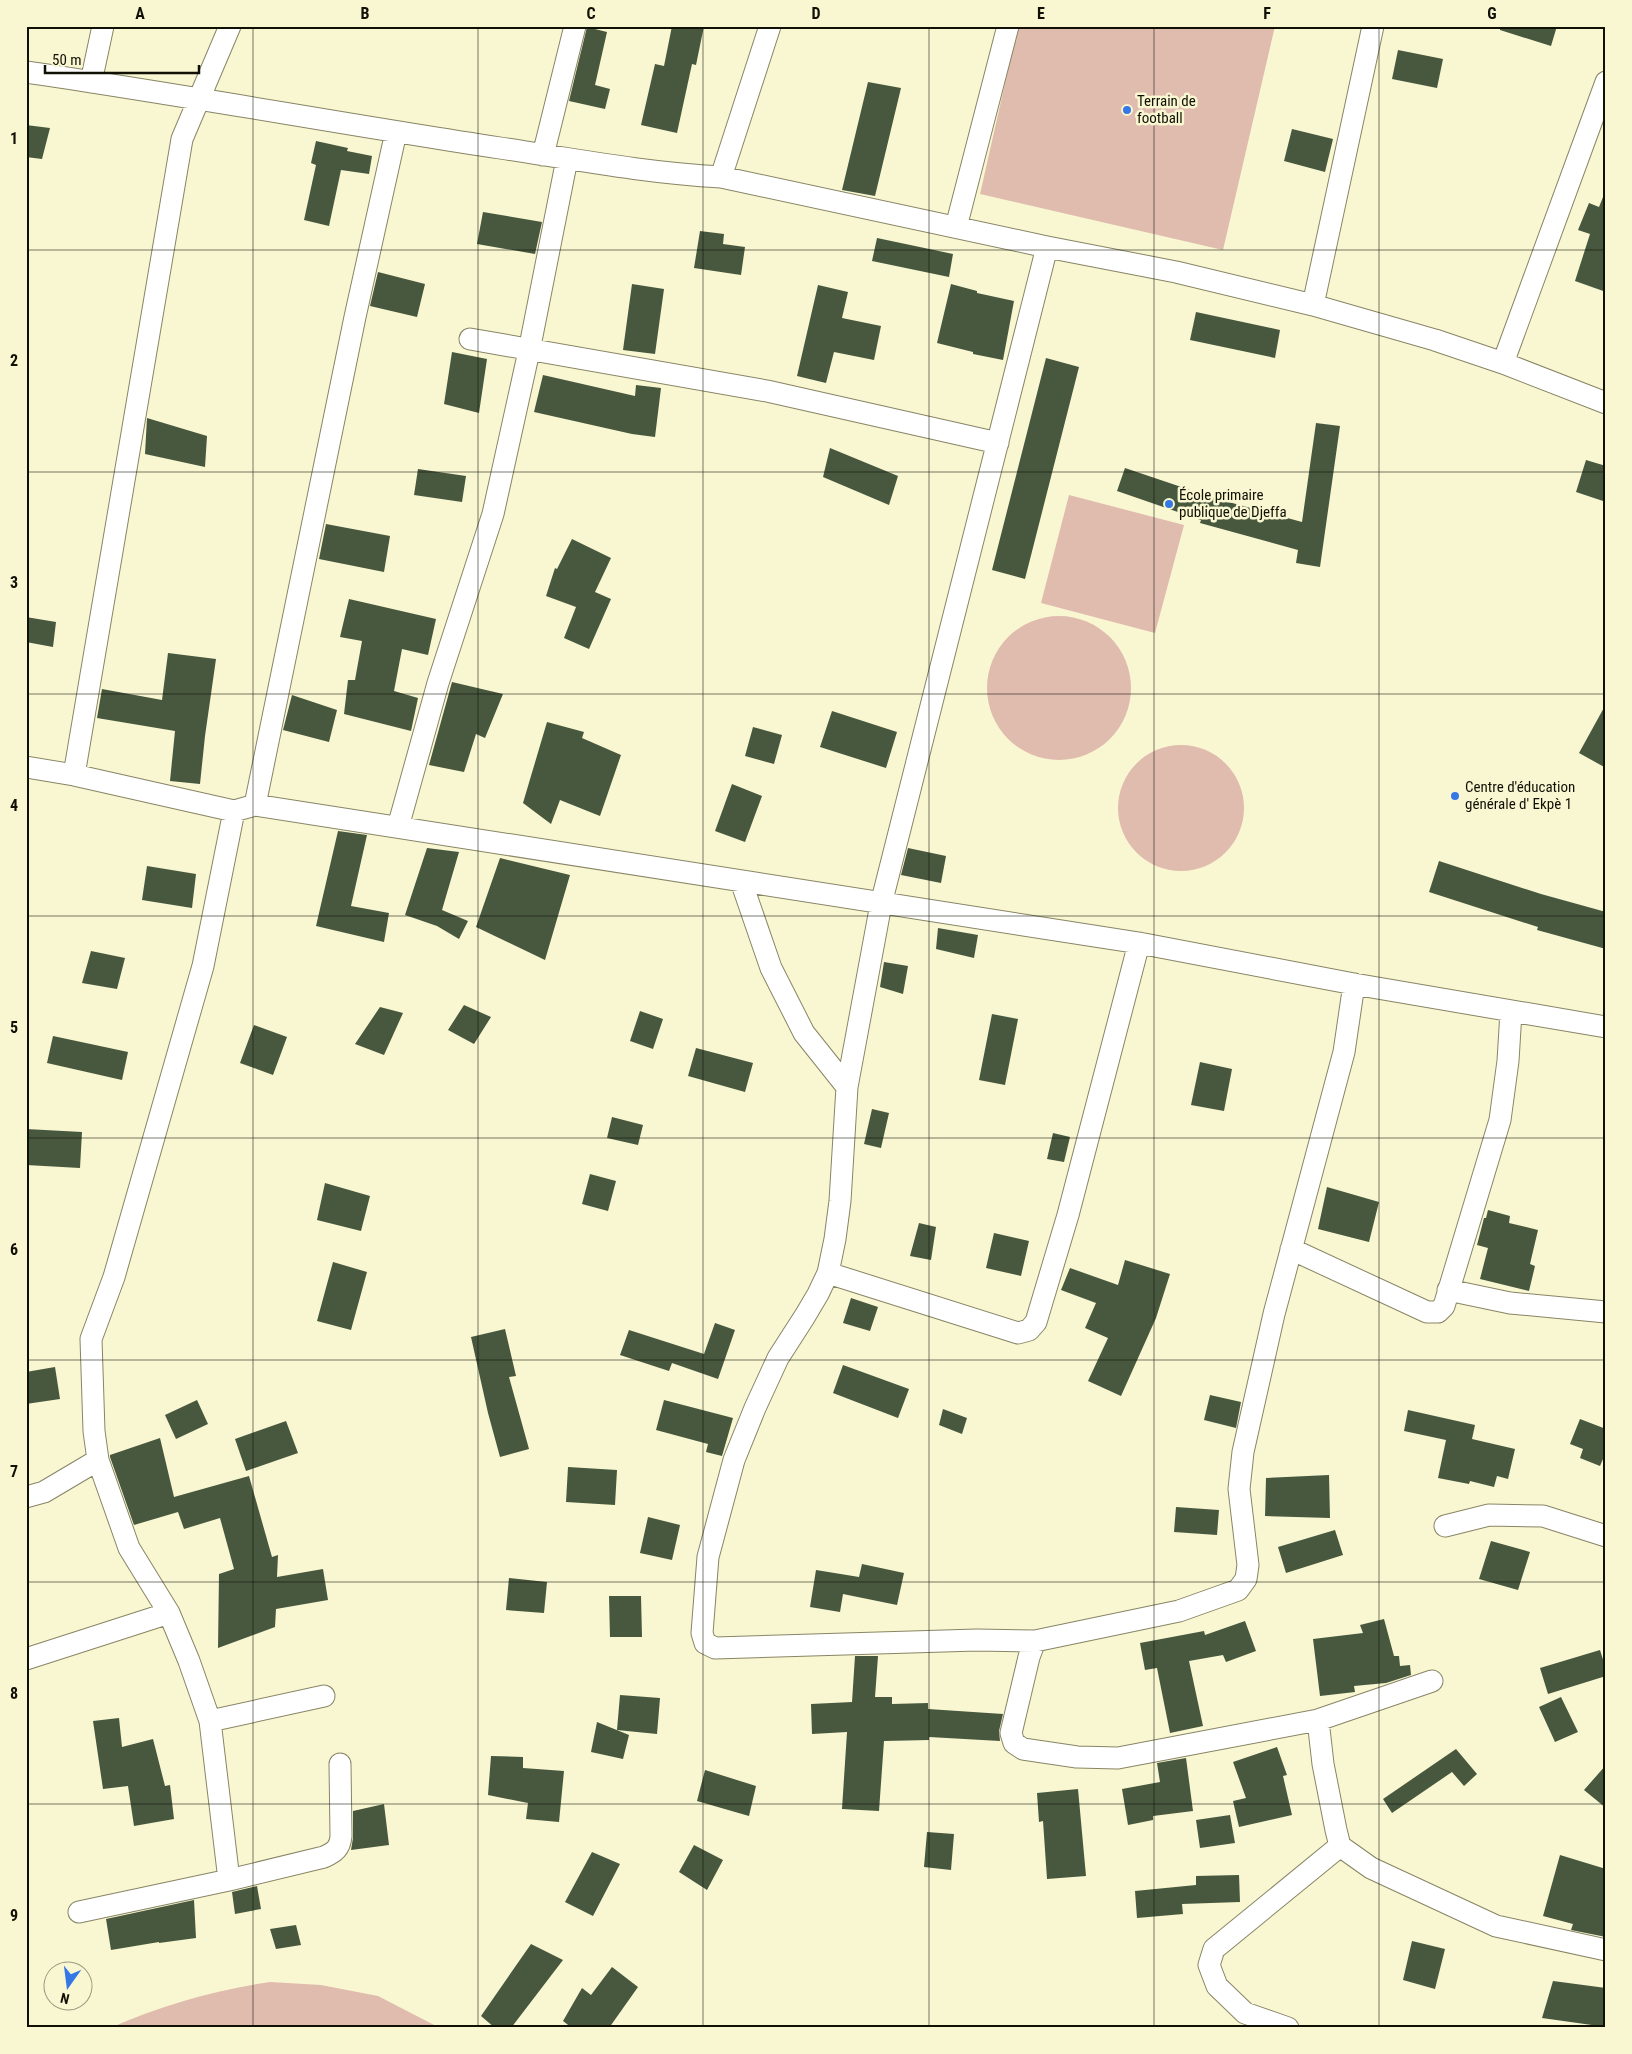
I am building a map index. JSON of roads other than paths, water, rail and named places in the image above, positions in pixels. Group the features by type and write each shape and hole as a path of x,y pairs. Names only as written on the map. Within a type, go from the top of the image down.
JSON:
{"street":[{"path":"91,82 103,26"},
{"path":"74,775 182,139 230,26"},
{"path":"543,155 574,26"},
{"path":"720,177 770,26"},
{"path":"956,227 1008,26"},
{"path":"1313,306 1374,26"},
{"path":"26,72 199,98 567,159 678,175 720,177 1047,247 1176,272 1313,306 1435,340 1503,363 1606,403"},
{"path":"1503,363 1606,82"},
{"path":"256,805 355,317 396,132"},
{"path":"398,827 438,684 493,514 529,350 567,159"},
{"path":"1047,247 881,904 847,1087 840,1201 828,1273 806,1316 778,1358 734,1460 708,1557 702,1633 705,1643 714,1648 977,1640 1035,1641 1179,1611 1238,1590 1246,1579 1248,1565 1239,1489 1243,1452 1274,1314 1344,1052 1354,984"},
{"path":"470,339 767,391 998,443"},
{"path":"26,767 74,775 234,811 256,805 1139,943 1354,984 1606,1027"},
{"path":"229,1880 210,1721 189,1661 169,1614 129,1548 98,1460 94,1431 91,1339 114,1278 203,966 234,811"},
{"path":"741,881 771,968 804,1033 847,1087"},
{"path":"828,1273 1018,1333 1029,1330 1036,1322 1068,1215 1139,943"},
{"path":"1291,1250 1428,1312 1438,1312 1444,1306 1500,1120 1508,1061 1511,1012"},
{"path":"1448,1290 1510,1303 1606,1312"},
{"path":"26,1497 44,1492 98,1460"},
{"path":"1445,1526 1489,1515 1543,1516 1606,1536"},
{"path":"26,1659 169,1614"},
{"path":"1035,1641 1029,1657 1011,1733 1014,1743 1023,1749 1077,1757 1118,1758 1318,1720 1432,1681"},
{"path":"210,1721 324,1696"},
{"path":"1318,1720 1323,1764 1340,1846 1370,1868 1496,1926 1606,1950"},
{"path":"79,1912 229,1880 324,1857 335,1852 340,1844 341,1836 340,1764"},
{"path":"1288,2028 1245,2013 1217,1986 1209,1965 1214,1949 1340,1846"}],"place":[{"name":"Terrain de football","path":"1127,110"},
{"name":"École primaire publique de Djeffa","path":"1169,504"},
{"name":"Centre d'éducation générale d' Ekpè 1","path":"1455,796"}]}
